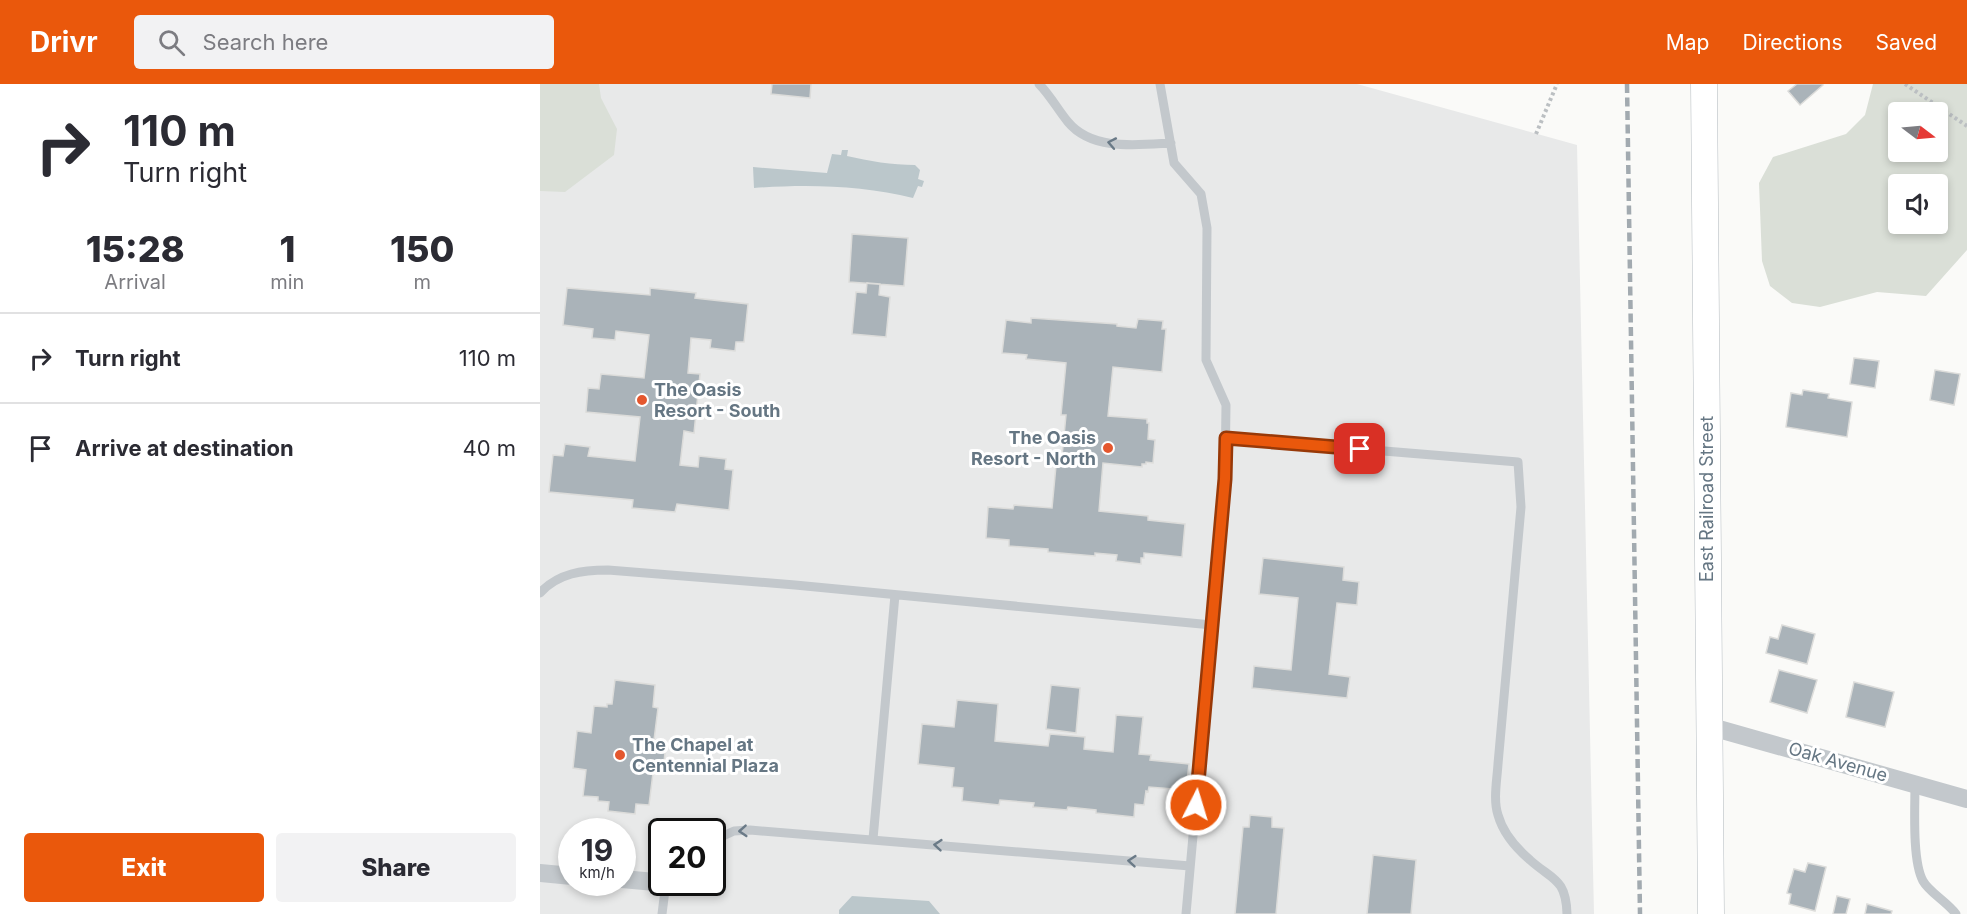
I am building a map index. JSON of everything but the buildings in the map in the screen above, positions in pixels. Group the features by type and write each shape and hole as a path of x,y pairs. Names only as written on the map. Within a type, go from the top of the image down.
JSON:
{"street":[{"name":"East Railroad Street","path":"1704,84 1711,914"},
{"name":"Oak Avenue","path":"1708,726 1967,799"},
{"path":"540,873 558,875"}],"lane":[{"path":"1039,84 1069,124 1088,138 1128,146 1171,143"},
{"path":"1160,84 1174,163 1201,194 1207,228 1206,360 1226,405 1225,479 1186,914"},
{"path":"1226,438 1518,462 1521,507 1498,764 1497,813 1504,832 1517,847 1530,861 1554,877 1562,887 1567,914"},
{"path":"541,589 570,574 589,570 608,570 1212,625"},
{"path":"873,839 895,596"},
{"path":"1915,784 1918,868 1924,883 1949,904 1956,914"},
{"path":"726,835 734,831 750,830 1190,866"},
{"path":"662,914 664,896"}],"path":[{"path":"1536,134 1557,84"},
{"path":"1905,84 1967,126"}],"shaded area":[{"path":"540,84 1357,84 1577,145 1594,914 540,914"},
{"path":"540,84 599,84 601,98 617,129 614,155 565,192 540,191"},
{"path":"1873,84 1967,84 1967,250 1926,296 1877,292 1820,307 1792,303 1770,286 1762,261 1759,183 1773,157 1846,134 1865,115"},
{"path":"842,150 848,150 847,156 855,158 915,165 920,170 918,179 924,181 922,187 918,186 913,198 874,190 834,187 754,188 753,167 827,173 832,154 841,155"},
{"path":"852,896 929,901 940,914 839,914 839,910"}],"railway":[{"path":"1627,84 1640,914"}],"place":[{"name":"The Oasis Resort - South","path":"642,400"},
{"name":"The Oasis Resort - North","path":"1108,448"},
{"name":"The Chapel at Centennial Plaza","path":"620,755"}],"route":[{"path":"1196,805 1225,479 1226,438 1360,449"}]}
